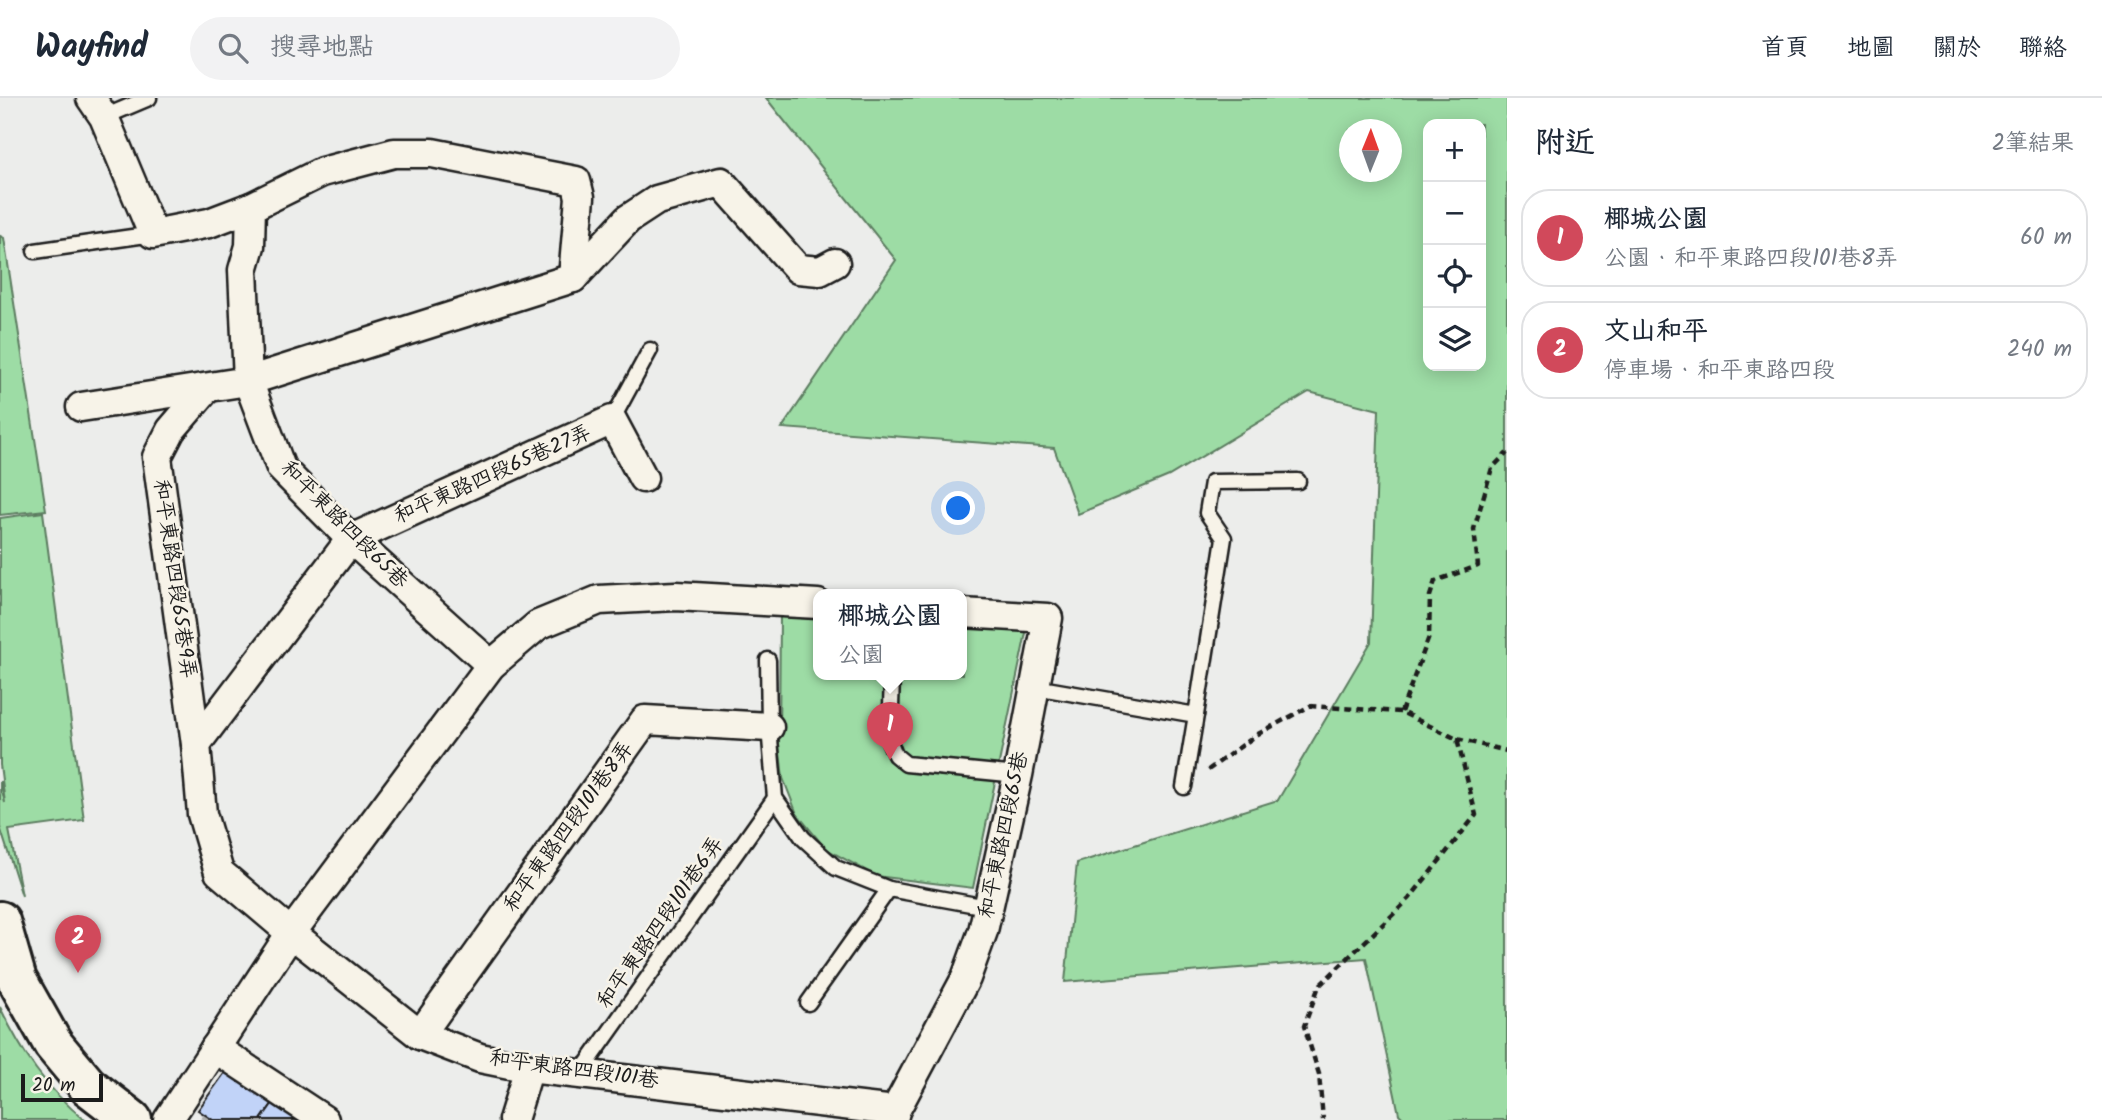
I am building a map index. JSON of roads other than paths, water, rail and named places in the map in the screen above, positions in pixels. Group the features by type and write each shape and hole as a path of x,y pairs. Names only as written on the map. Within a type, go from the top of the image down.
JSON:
{"main road":[{"path":"0,921 17,979 53,1044 88,1086 132,1120"}],"street":[{"path":"98,107 153,234 209,223 251,207 323,172 394,153 432,153 576,181 580,197 573,278"},
{"path":"81,407 248,381 573,278 628,219 657,200 721,182 799,269 820,271 835,263"},
{"name":"和平東路四段65巷","path":"251,207 250,246 243,270 248,381 281,468 351,539 491,665"},
{"name":"和平東路四段65巷9弄","path":"207,387 171,430 158,457 196,744 202,814 219,872 291,933"},
{"name":"和平東路四段65巷27弄","path":"351,539 612,420 643,478"},
{"path":"196,744 351,539"},
{"path":"168,1120 291,933 491,665 538,625 599,600 676,596 813,604"},
{"name":"和平東路四段65巷","path":"894,1116 967,978 983,931 1018,775 1048,618 967,613"},
{"name":"和平東路四段101巷8弄","path":"420,1035 645,720 769,727"},
{"name":"和平東路四段101巷","path":"291,933 420,1035 480,1058 529,1068 581,1072 894,1116"},
{"path":"215,1048 324,1120"},
{"path":"513,1120 529,1068"}],"lane":[{"path":"98,107 149,98"},
{"path":"35,251 153,234"},
{"path":"612,420 650,350"},
{"path":"1184,787 1224,538 1207,513 1213,482 1298,481"},
{"path":"768,660 769,727 775,798 803,838 836,868 889,889 987,907"},
{"path":"892,680 890,742 900,760 906,764 1018,775"},
{"path":"1035,687 1196,715"},
{"name":"和平東路四段101巷6弄","path":"581,1072 775,798"},
{"path":"808,1003 889,889"}],"place":[{"name":"椰城公園","path":"890,760"},
{"name":"文山和平","path":"78,973"}]}
